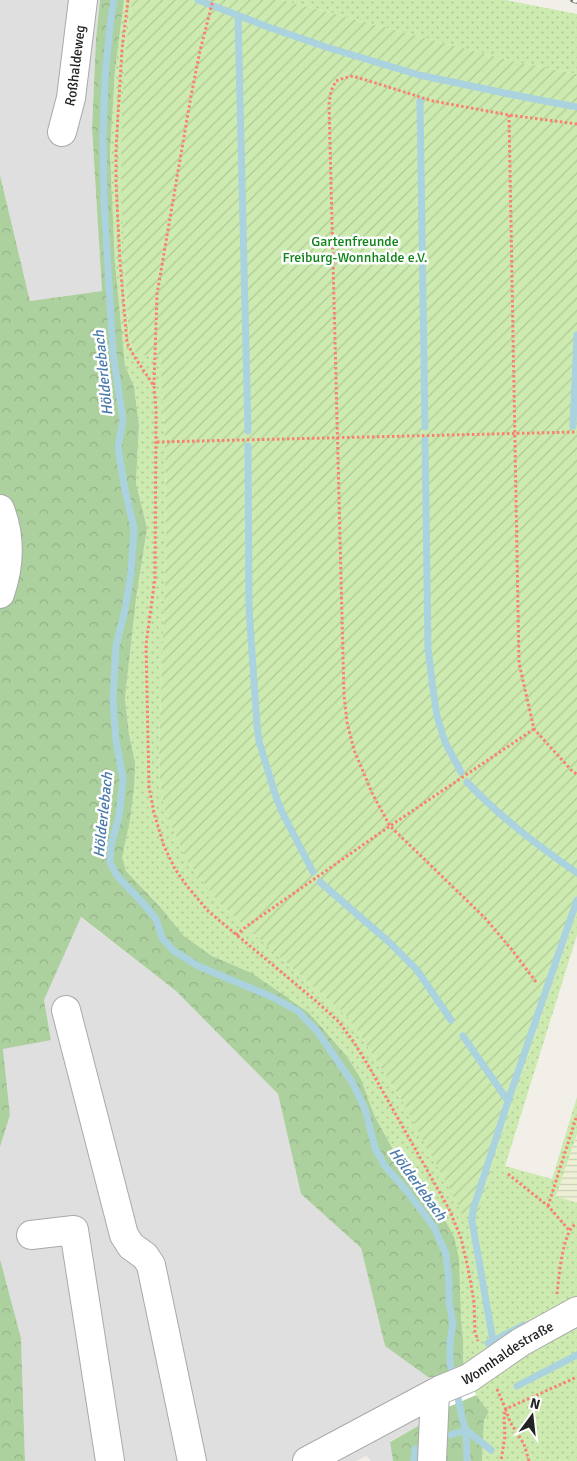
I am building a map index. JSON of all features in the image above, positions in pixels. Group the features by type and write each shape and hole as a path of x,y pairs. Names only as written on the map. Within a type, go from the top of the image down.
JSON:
{"street":[{"name":"Roßhaldeweg","path":"62,132 71,98 83,0"},
{"path":"0,509 8,538 8,562 0,594"},
{"path":"66,1010 124,1235 131,1246 145,1256 151,1265 192,1461"},
{"path":"31,1235 74,1230 110,1461"},
{"name":"Wonnhaldestraße","path":"307,1461 438,1392 483,1377 520,1342 572,1314"},
{"path":"432,1461 438,1392"}],"path":[{"path":"128,0 122,49 116,149 120,262 127,343 154,386"},
{"path":"213,0 200,50 191,96 157,294 154,386 157,442 155,578 146,645 149,787 154,813 164,846 175,869 208,911 339,1022 368,1065 449,1209 461,1238 474,1302 475,1332 483,1377 506,1410 510,1422 524,1444 529,1461"},
{"path":"536,982 485,918 390,826 373,795 354,750 344,695 329,104 331,92 336,81 353,76 433,101 509,115 577,124"},
{"path":"509,115 519,663 534,729 577,774"},
{"path":"157,442 577,432"},
{"path":"236,935 390,826 534,729"},
{"path":"548,1206 577,1115"},
{"path":"508,1174 548,1206 569,1230"},
{"path":"572,1314 557,1298 563,1252 569,1230 577,1225"},
{"path":"501,1461 505,1436 504,1415 506,1410 577,1377"}],"shaded area":[{"path":"0,0 100,0 96,38 92,128 102,291 30,301 0,175"},
{"path":"80,917 176,991 278,1094 301,1194 361,1248 385,1346 435,1377 448,1407 447,1412 390,1441 393,1461 371,1461 366,1456 356,1461 25,1461 21,1338 0,1259 0,1147 10,1115 3,1048 51,1039 44,1000"}],"green space":[{"path":"100,0 124,0 115,71 110,153 115,263 125,365 134,387 139,425 136,483 147,528 136,599 125,698 129,734 135,762 130,820 122,857 126,871 162,909 184,936 212,956 252,973 309,1013 346,1055 361,1079 374,1115 401,1164 423,1187 440,1211 454,1237 459,1258 463,1366 435,1378 428,1377 385,1346 361,1248 301,1194 278,1094 176,991 81,917 44,1000 51,1040 3,1049 10,1115 0,1147 0,175 30,301 102,291 92,128 96,38"},
{"path":"124,0 132,0 126,47 124,261 129,338 137,356 160,355 165,442 166,548 159,749 160,782 165,812 188,862 218,902 350,1019 401,1099 479,1213 497,1150 577,909 577,935 505,1166 552,1179 577,1097 577,1134 556,1196 577,1203 577,1461 482,1461 484,1420 489,1412 476,1395 463,1366 461,1319 440,1211 423,1187 401,1164 374,1115 361,1079 346,1055 329,1035 252,973 212,956 184,936 162,909 126,871 121,857 135,762 129,734 125,698 136,599 147,528 136,483 139,425 134,387 125,365 115,263 110,153 115,71"},
{"name":"Gartenfreunde Freiburg-Wonnhalde e.V.","path":"132,0 282,0 512,61 577,74 577,909 497,1150 479,1213 463,1214 401,1099 350,1019 218,902 188,862 165,812 160,782 159,749 166,548 165,442 160,355 137,356 129,338 124,261 121,183 122,107 126,47"},
{"path":"282,0 506,0 577,14 577,74 512,61"},
{"path":"577,1134 577,1203 556,1196"},
{"path":"0,1259 21,1338 25,1461 0,1461"},
{"path":"476,1395 489,1412 484,1420 482,1461 393,1461 390,1442 447,1412 448,1407"}],"pier":[{"path":"463,1366 476,1395 448,1407 435,1378"}],"waterway":[{"name":"Hölderlebach","path":"114,0 105,78 103,135 104,201 113,353 123,420 118,447 134,528 131,573 125,610 116,646 113,700 116,740 123,780 119,816 111,845 110,863 118,877 156,919 162,938 174,951 198,966 272,997 298,1011 317,1031 352,1082 365,1109 375,1148 385,1166 434,1227 446,1254 449,1302 453,1324 450,1341 450,1364 454,1378"},
{"path":"198,0 326,47 419,75 577,107"},
{"path":"238,16 248,431"},
{"path":"420,101 425,427"},
{"path":"573,426 577,335"},
{"path":"425,440 428,648 437,716 445,742 461,772"},
{"path":"248,446 249,609 259,741 282,812 313,872"},
{"path":"467,782 519,830 577,873"},
{"path":"320,882 389,942 417,970 451,1020"},
{"path":"488,1343 493,1341 472,1221 473,1210 577,900"},
{"path":"463,1036 508,1101"},
{"path":"493,1341 524,1325"},
{"path":"517,1386 577,1355"},
{"name":"Hölderlebach","path":"456,1388 466,1430 467,1461"},
{"path":"450,1435 466,1430 491,1450"},
{"path":"414,1461 415,1449"}],"railway":[{"path":"573,0 577,1"}]}
